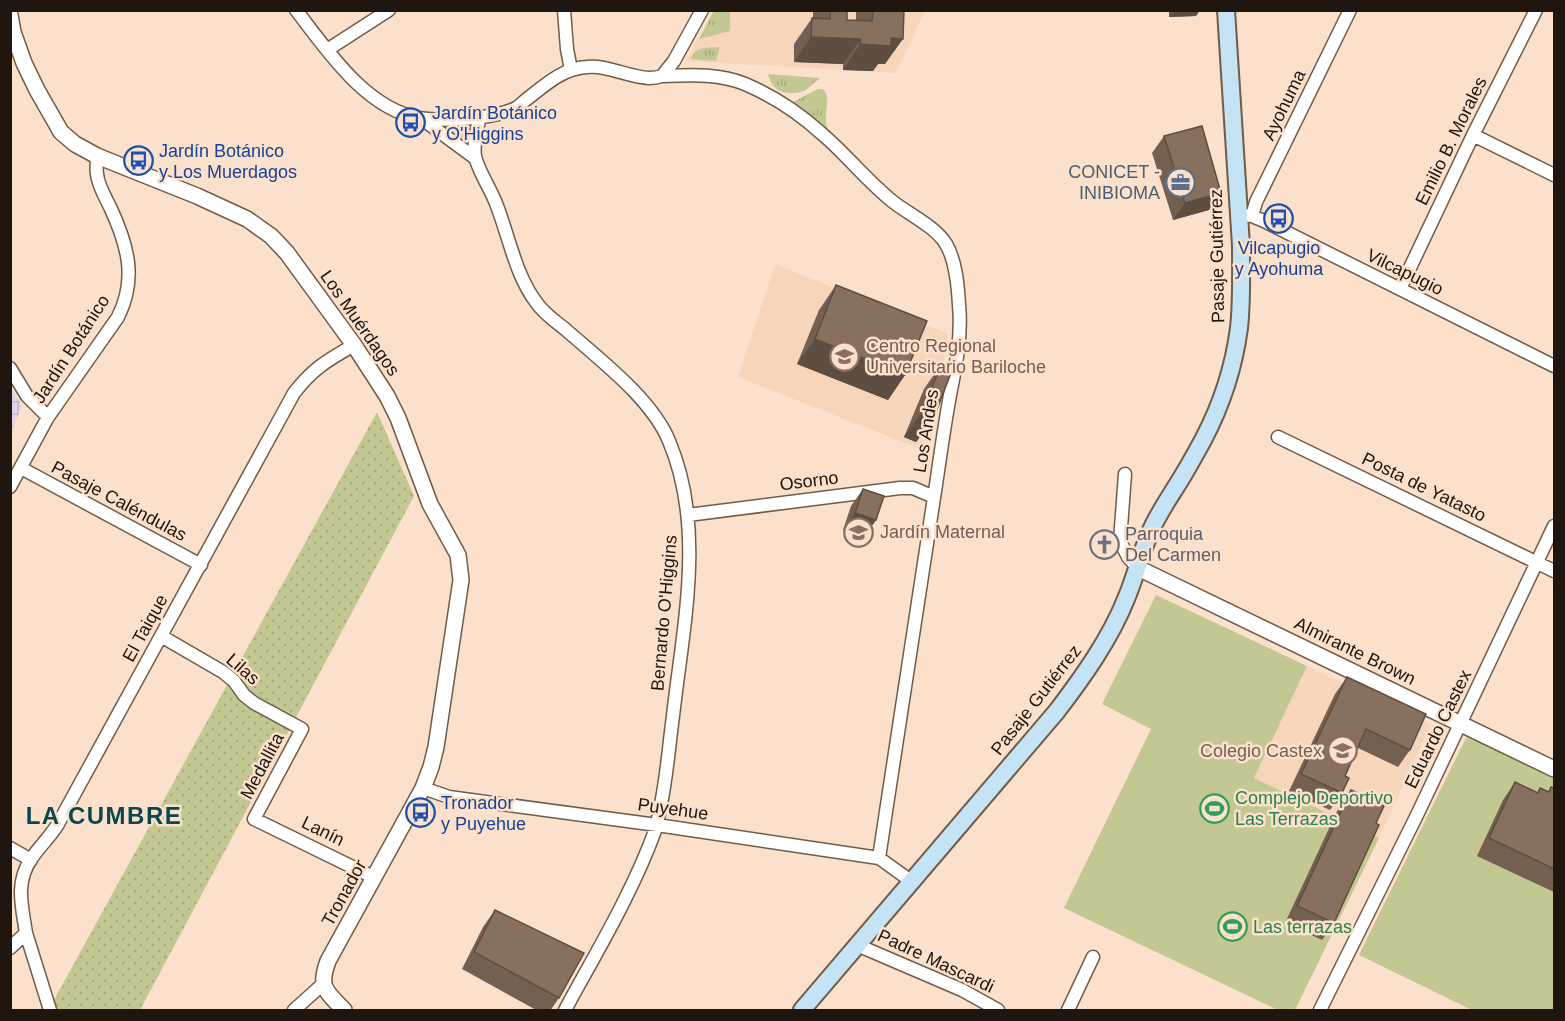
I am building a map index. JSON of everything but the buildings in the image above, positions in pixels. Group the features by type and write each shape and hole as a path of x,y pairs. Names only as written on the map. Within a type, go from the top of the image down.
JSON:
{"main road":[{"name":"Pasaje Gutiérrez","path":"802,1011 1078,684 1126,600 1156,520 1204,439 1220,403 1231,366 1238,329 1245,215 1226,10"}],"street":[{"path":"296,10 327,50 372,96 397,111 422,119 480,117 516,108 553,79 571,70 564,10"},
{"path":"327,50 389,10"},
{"path":"662,76 674,61 702,10"},
{"name":"Ayohuma","path":"1245,215 1262,192 1350,10"},
{"name":"Emilio B. Morales","path":"1400,289 1473,135 1536,10"},
{"name":"Los Muérdagos","path":"10,15 13,32 24,63 61,132 75,144 97,156 197,196 262,228 287,253 354,345 387,396 398,418 430,504 458,555 461,567 436,747 423,788"},
{"name":"Los Andes","path":"571,70 605,67 650,78 662,76 724,77 745,84 783,104 821,133 890,199 932,229 944,241 951,255 960,306 959,354 946,418 879,858"},
{"name":"Bernardo O'Higgins","path":"480,117 475,146 476,158 496,203 527,289 537,305 615,374 648,407 669,439 682,480 688,515 690,540 686,599 664,790 657,825 630,890 565,1011"},
{"path":"422,119 476,158"},
{"path":"1473,135 1554,175"},
{"name":"Jardín Botánico","path":"10,487 48,417 118,317 129,288 126,250 121,231 97,176 97,156"},
{"name":"Vilcapugio","path":"1245,215 1554,366"},
{"name":"El Taique","path":"50,1011 26,933 20,893 21,881 31,860 58,824 294,393 316,368 354,345"},
{"path":"10,368 27,396 48,417"},
{"name":"Posta de Yatasto","path":"1278,437 1554,571"},
{"name":"Pasaje Caléndulas","path":"21,468 201,565"},
{"path":"1125,474 1120,541 1128,557 1138,568"},
{"name":"Osorno","path":"688,515 900,488 913,488 934,497"},
{"name":"Eduardo Castex","path":"1320,1011 1461,723 1554,526"},
{"name":"Almirante Brown","path":"1138,568 1554,769"},
{"name":"Lilas","path":"161,636 223,672 254,703 302,729"},
{"name":"Medallita","path":"254,819 302,729"},
{"name":"Puyehue","path":"423,788 449,797 879,858 911,881"},
{"name":"Tronador","path":"323,984 323,973 328,961 423,788"},
{"name":"Lanín","path":"254,819 375,878"},
{"path":"10,848 31,860"},
{"path":"10,948 26,933"},
{"name":"Padre Mascardi","path":"857,945 962,990 998,1011"},
{"path":"1068,1011 1093,957"},
{"path":"294,1011 323,984 328,994 344,1011"}],"shaded area":[{"path":"713,11 925,11 896,73 686,61"},
{"name":"Centro Regional Universitario Bariloche","path":"775,264 948,334 928,452 738,377"},
{"path":"11,388 22,406 11,432"},
{"name":"Colegio Castex","path":"1307,666 1431,725 1379,838 1254,778"}],"green space":[{"path":"714,11 730,11 730,31 699,39"},
{"path":"720,47 716,61 691,59 699,50"},
{"path":"768,74 820,78 804,91 791,93 778,90"},
{"path":"818,89 823,89 827,96 826,122 830,135 793,102"},
{"path":"465,124 472,130 471,140 455,138 442,129 442,125"},
{"path":"377,412 414,496 140,1010 57,1010 54,1000"},
{"name":"Complejo Deportivo Las Terrazas","path":"1156,595 1307,666 1254,778 1379,838 1295,1010 1278,1010 1064,908 1151,729 1102,704"},
{"path":"1467,736 1554,779 1554,1010 1472,1010 1359,955"}],"place":[{"name":"Jardín Botánico y O'Higgins","path":"411,123"},
{"name":"Jardín Botánico y Los Muerdagos","path":"138,161"},
{"name":"CONICET - INIBIOMA","path":"1181,182"},
{"name":"Vilcapugio y Ayohuma","path":"1279,219"},
{"name":"Centro Regional Universitario Bariloche","path":"845,356"},
{"name":"Jardín Maternal","path":"859,532"},
{"name":"Parroquia Del Carmen","path":"1104,544"},
{"name":"Colegio Castex","path":"1343,751"},
{"name":"Complejo Deportivo Las Terrazas","path":"1214,808"},
{"name":"Tronador y Puyehue","path":"420,813"},
{"name":"Las terrazas","path":"1232,927"}],"district":[{"name":"LA CUMBRE","path":"104,815"}]}
